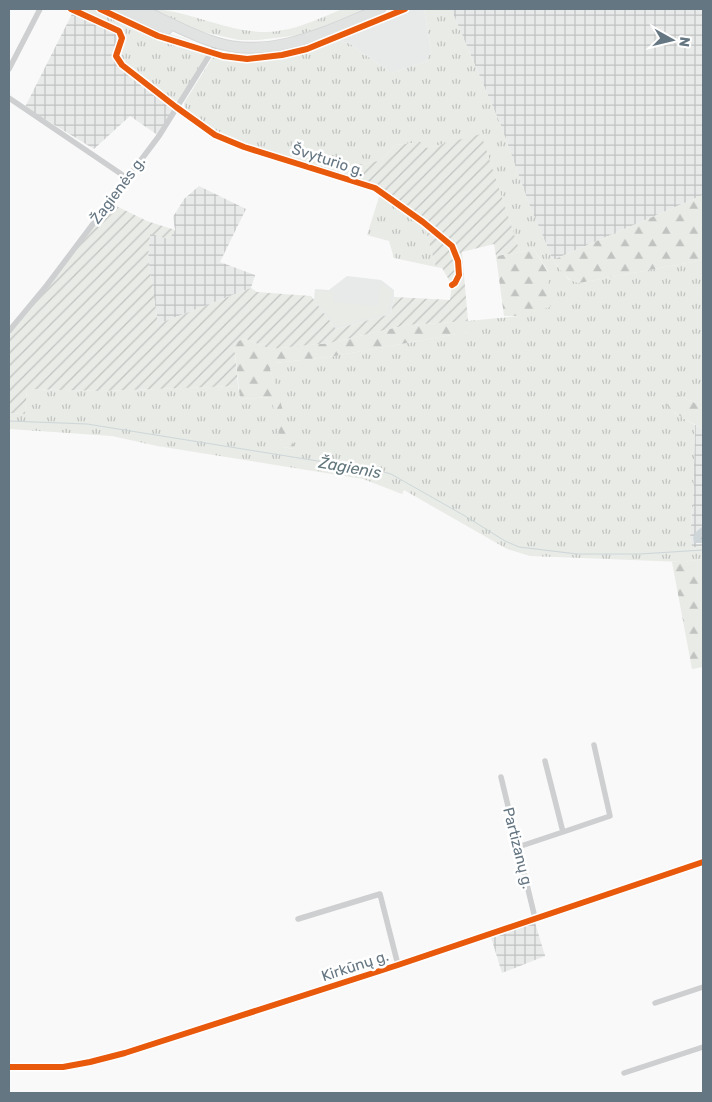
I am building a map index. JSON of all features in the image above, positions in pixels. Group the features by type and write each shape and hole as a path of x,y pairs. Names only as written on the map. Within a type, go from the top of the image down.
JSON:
{"highway":[{"path":"119,9 185,35 230,46 258,48 317,35 380,9"},
{"path":"129,13 140,9 216,43"}],"street":[{"path":"9,69 40,9"},
{"name":"Švyturio g.","path":"71,9 119,31 122,38 116,56 122,65 176,107 215,134 244,147 375,188 423,222 452,246 458,261 459,274 452,285"},
{"name":"Žagienės g.","path":"9,330 47,285 159,136 176,107 213,53 216,43"},
{"path":"9,98 127,178"},
{"path":"518,847 610,816 594,745"},
{"path":"545,761 563,832"},
{"name":"Partizanų g.","path":"501,777 536,918"},
{"name":"Kirkūnų g.","path":"9,1068 64,1066 99,1060 194,1032 703,862"},
{"path":"298,919 380,894 398,965"},
{"path":"655,1003 703,987"},
{"path":"624,1073 703,1047"}],"shaded area":[{"path":"398,9 424,9 431,50 427,61 391,73 350,44 330,37"},
{"path":"451,9 703,9 703,195 553,260 529,204 501,126"},
{"path":"74,10 121,33 116,56 122,65 176,107 159,136 130,116 94,149 25,107"},
{"path":"199,186 246,209 220,262 255,275 251,288 158,324 148,258 150,233 169,239 175,230 173,217 184,199"},
{"path":"347,276 381,280 394,290 391,314 336,329 314,300 315,289 329,290"},
{"path":"695,425 703,429 703,526 693,540 697,544 703,543 703,546 692,548 690,537 693,505"},
{"path":"534,919 545,956 502,973 490,934"}],"green space":[{"path":"350,8 367,9 300,35 258,40 239,40 185,28 148,9 177,13 237,29 268,32 296,27 341,10"},
{"path":"79,9 113,9 158,30 186,39 205,48 208,54 178,101 172,101 121,57 125,33 120,28"},
{"path":"424,9 451,9 501,126 529,204 553,260 568,279 579,283 703,260 703,407 679,395 671,411 695,425 693,505 690,537 692,548 703,546 703,559 683,562 530,556 507,549 404,490 402,494 363,479 157,446 112,436 9,429 9,413 25,414 27,389 101,391 238,386 240,399 272,397 282,447 294,449 270,369 274,363 329,357 468,332 468,321 519,316 548,271 533,248 520,252 481,135 427,148 414,143 395,145 385,157 378,161 345,167 342,174 223,136 210,129 185,110 184,103 214,55 218,52 262,55 291,50 330,37 350,44 391,73 427,61 431,50"},
{"path":"481,134 520,252 496,256 494,244 462,252 468,321 406,325 329,343 270,349 246,339 236,341 234,345 238,386 101,391 27,389 25,414 9,413 9,333 110,203 147,221 175,230 169,239 150,234 148,258 158,324 251,288 257,292 311,296 336,329 391,314 394,297 450,300 452,285 442,268 436,267 423,222 375,188 337,176 342,174 345,167 378,161 385,157 395,145 414,143 417,139 427,148"},
{"path":"378,191 423,222 436,267 394,258 389,241 367,235 379,197"},
{"path":"703,195 703,260 579,283 567,277 553,260"},
{"path":"533,248 548,272 550,307 519,316 504,316 496,256"},
{"path":"381,284 392,291 388,313 337,327 315,300 316,291 334,293 333,302 378,306"},
{"path":"468,321 468,332 329,357 274,363 270,369 295,449 282,447 271,397 240,399 234,345 236,341 246,339 270,349 329,343 406,325"},
{"path":"679,395 703,407 703,429 671,411 667,405 671,399"},
{"path":"703,559 703,667 692,669 672,562"}],"water":[{"path":"703,526 703,543 694,543 693,538 696,532"}],"waterway":[{"name":"Žagienis","path":"9,421 87,424 380,471 391,474 505,541 519,547 577,554 640,554 703,550"}],"cycle path":[{"path":"71,9 119,31 122,38 116,56 122,65 215,135 244,147 375,188 423,222 452,246 458,261 459,275 452,285"},
{"path":"100,9 158,36 223,56 247,59 282,55 307,49 405,9"},
{"path":"9,1067 63,1067 125,1053 398,965 703,862"}]}
